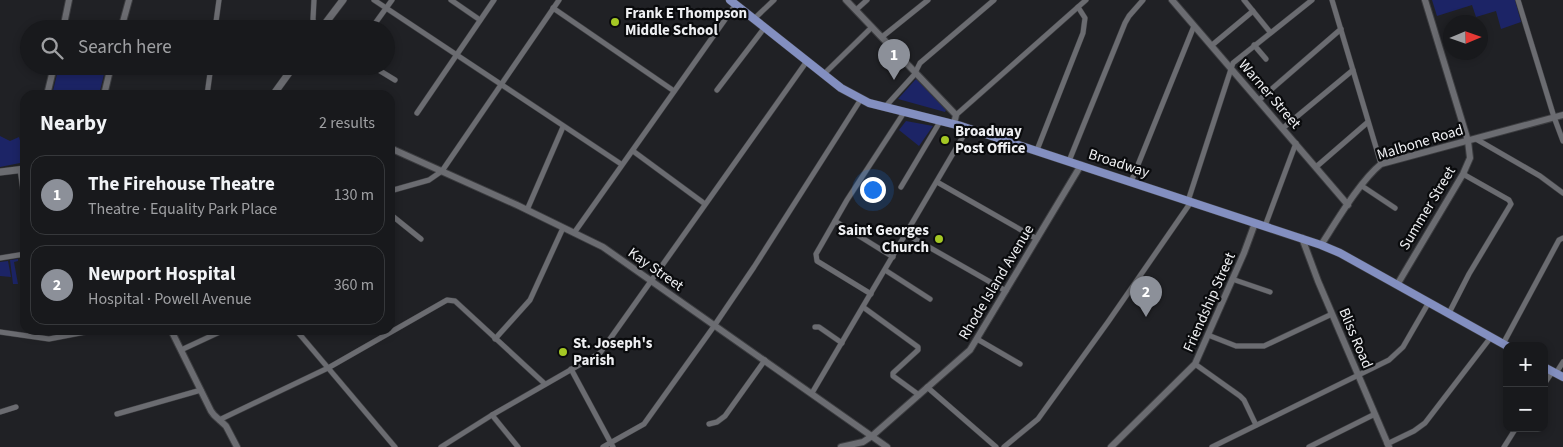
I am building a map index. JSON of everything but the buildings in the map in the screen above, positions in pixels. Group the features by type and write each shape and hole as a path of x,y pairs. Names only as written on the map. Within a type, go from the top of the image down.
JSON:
{"main road":[{"path":"328,20 343,0"},
{"name":"Broadway","path":"733,2 756,17 765,27 841,88 861,99 968,128 1321,245 1340,253 1503,344"},
{"path":"278,90 288,75"},
{"path":"0,172 20,169"}],"street":[{"path":"65,20 69,0"},
{"path":"123,20 129,0"},
{"path":"217,20 220,0"},
{"path":"313,20 314,0"},
{"path":"374,0 622,164"},
{"path":"377,20 392,0"},
{"path":"451,0 480,20"},
{"path":"417,114 494,0"},
{"path":"395,190 429,180 442,171 559,0"},
{"path":"756,17 774,0"},
{"path":"846,0 916,71 956,115"},
{"path":"856,10 867,0"},
{"path":"885,107 914,75 920,63 994,0"},
{"path":"954,124 956,115 1086,0"},
{"path":"1069,162 1125,24 1129,16 1143,0"},
{"path":"1244,0 1270,32"},
{"path":"1004,447 1038,420 1108,322 1190,201 1233,63 1312,0"},
{"path":"1332,0 1381,164"},
{"name":"Summer Street","path":"1397,285 1463,174 1470,158 1468,141 1425,0"},
{"path":"1518,0 1563,141"},
{"name":"Warner Street","path":"1176,1 1194,26 1348,205"},
{"path":"574,233 633,151 733,2"},
{"path":"882,37 926,2"},
{"path":"1036,150 1084,33 1085,18 1078,7"},
{"path":"553,8 674,91"},
{"path":"1211,46 1253,11"},
{"path":"1131,182 1194,26"},
{"path":"718,90 765,27"},
{"path":"824,74 872,27"},
{"path":"1259,100 1341,29"},
{"path":"1254,46 1266,59"},
{"path":"441,447 492,415 600,353 807,61"},
{"path":"1283,128 1353,70"},
{"path":"48,90 52,75"},
{"path":"105,90 109,75"},
{"path":"208,90 209,75"},
{"path":"387,75 395,80"},
{"path":"603,447 612,445 644,424 715,325 861,99"},
{"path":"871,294 817,261 816,258 835,221 906,111"},
{"name":"Malbone Road","path":"1321,245 1362,186 1381,164 1563,115"},
{"path":"901,187 941,120"},
{"path":"1316,167 1368,122"},
{"path":"527,210 564,127"},
{"path":"812,393 968,128"},
{"path":"1476,139 1540,176 1563,193"},
{"path":"1265,226 1296,143"},
{"name":"Kay Street","path":"395,150 603,247 887,447"},
{"path":"633,151 705,204"},
{"name":"Rhode Island Avenue","path":"842,447 863,442 872,436 970,350 1081,165"},
{"path":"1449,313 1469,274 1511,204 1509,200 1463,174"},
{"path":"937,182 1036,240"},
{"path":"1362,186 1395,208"},
{"path":"395,218 421,239"},
{"path":"835,221 893,257"},
{"name":"Friendship Street","path":"1111,447 1195,364 1255,223"},
{"path":"495,339 530,300 563,228"},
{"path":"906,234 1006,291"},
{"name":"Bliss Road","path":"1302,238 1388,446"},
{"path":"1507,342 1559,240 1563,238"},
{"path":"0,258 20,255"},
{"path":"885,270 930,299"},
{"path":"1232,279 1270,292"},
{"path":"395,330 447,300 454,301 545,384"},
{"path":"1212,447 1385,362 1403,347 1429,302"},
{"path":"863,307 918,347 918,350 893,373 893,376 919,395"},
{"path":"1208,335 1236,346 1264,346 1332,314"},
{"path":"815,327 819,327 842,342"},
{"path":"0,332 20,335"},
{"path":"21,335 49,339 70,335"},
{"path":"174,335 214,416 226,426 237,447"},
{"path":"181,350 213,335"},
{"path":"300,335 395,447"},
{"path":"219,420 328,368 386,335"},
{"path":"1388,446 1425,423 1491,337"},
{"path":"977,339 1020,364"},
{"path":"709,424 717,422 725,416 765,360"},
{"path":"1557,374 1563,362"},
{"path":"1195,364 1244,400 1256,425"},
{"path":"571,369 612,445"},
{"path":"928,388 996,447"},
{"path":"117,414 201,390"},
{"path":"0,412 16,407"},
{"path":"1309,447 1375,414"},
{"path":"492,415 518,447"},
{"path":"1504,447 1513,432"}],"shaded area":[{"path":"1432,0 1515,0 1521,22 1501,29 1496,11 1475,15 1472,5 1437,16"},
{"path":"57,75 104,75 100,90 53,90"},
{"path":"916,79 946,110 945,112 898,99"},
{"path":"906,121 933,126 919,146 899,130"},
{"path":"0,136 10,141 19,137 20,163 0,167"},
{"path":"18,259 18,261 14,262 18,284 13,284 10,260"},
{"path":"8,261 11,277 0,276 0,262"}],"place":[{"name":"Frank E Thompson Middle School","path":"615,22"},
{"name":"The Firehouse Theatre","path":"894,80"},
{"name":"Broadway Post Office","path":"945,140"},
{"name":"Saint Georges Church","path":"939,239"},
{"name":"Newport Hospital","path":"1146,317"},
{"name":"St. Joseph's Parish","path":"563,352"}]}
